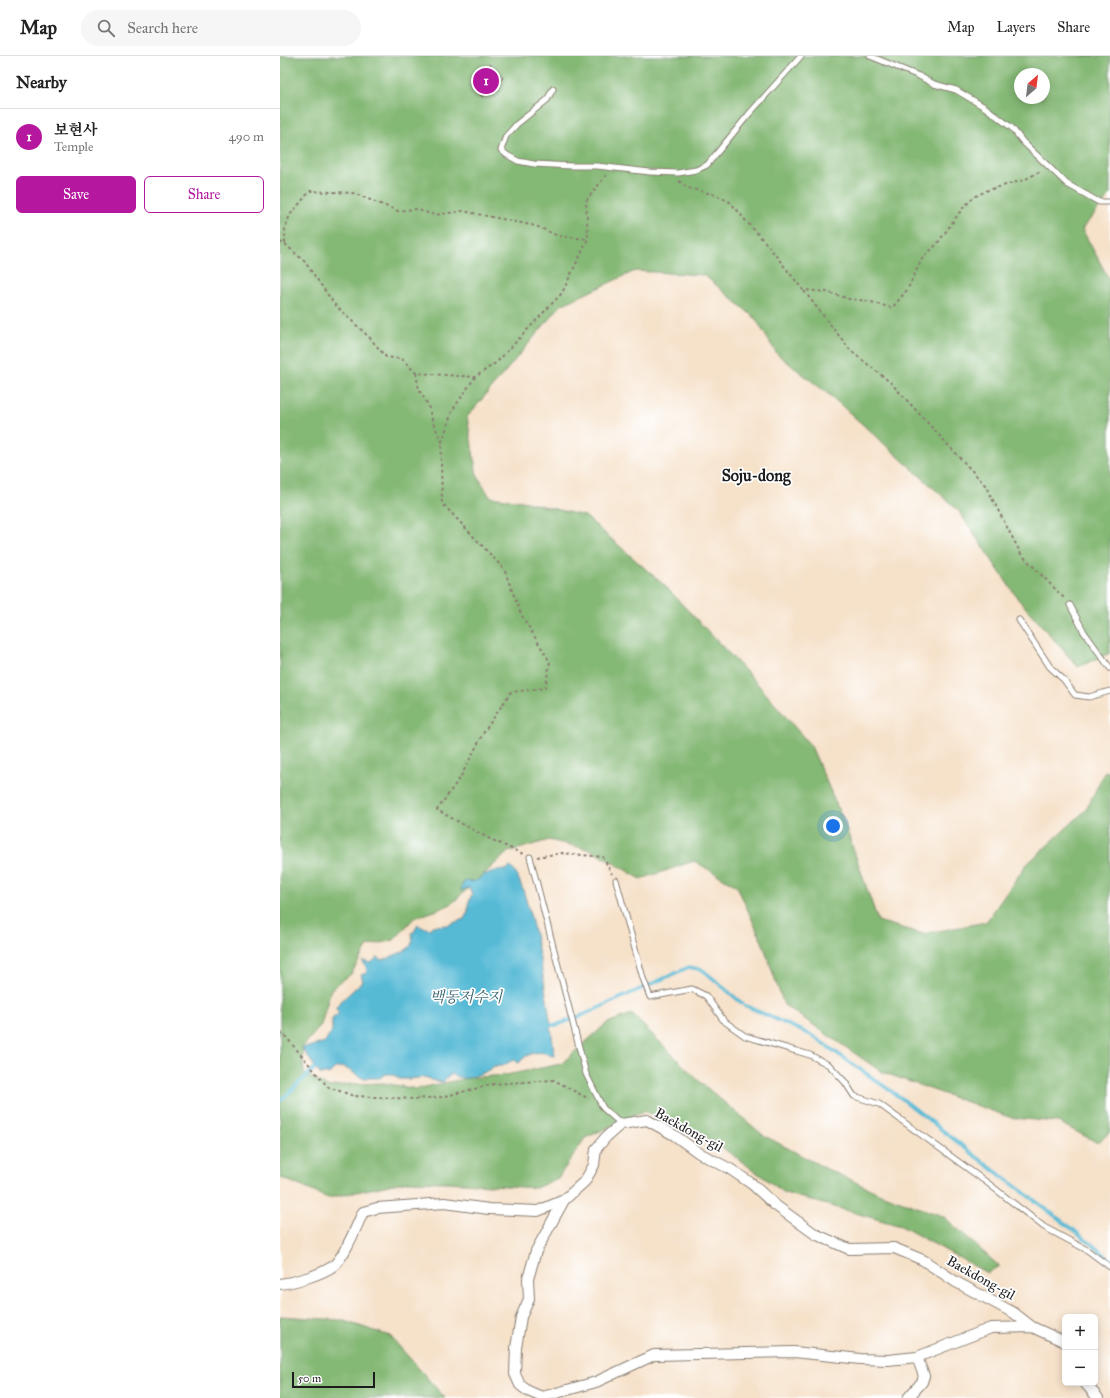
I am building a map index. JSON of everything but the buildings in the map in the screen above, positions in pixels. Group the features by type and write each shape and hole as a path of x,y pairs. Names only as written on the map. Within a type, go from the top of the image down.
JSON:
{"street":[{"name":"Baekdong-gil","path":"621,1124 646,1120 674,1135 699,1153 730,1169 752,1184 775,1205 815,1234 849,1249 894,1248 922,1260 956,1282 1014,1313 1032,1327 1062,1341"},
{"path":"280,1284 293,1282 317,1274 333,1266 340,1258 363,1212 377,1208 444,1203 538,1211 564,1200 586,1181 594,1165 596,1149 606,1137 621,1124"},
{"path":"564,1200 536,1251 528,1279 529,1299 521,1317 516,1348 515,1374 520,1385 528,1391 542,1397 596,1382 654,1355 794,1352 860,1360 888,1360 917,1357 991,1328 1032,1327"},
{"path":"908,1398 922,1382 924,1376 917,1357"},
{"path":"1088,1386 1098,1398"}],"lane":[{"path":"553,89 547,100 517,124 506,136 501,150 507,155 518,161 534,164 613,167 650,172 678,173 696,170 707,165 749,114 801,56"},
{"path":"870,56 919,76 934,84 956,90 986,108 1012,128 1023,142 1067,184 1099,202 1110,202"},
{"path":"1070,605 1084,632 1110,668"},
{"path":"1020,620 1050,667 1064,680 1075,695 1089,697 1110,691"},
{"path":"530,857 586,1074 603,1108 621,1124"},
{"path":"616,880 643,978 650,997 692,988 706,996 724,1021 745,1036 810,1055 829,1065 845,1082 854,1096 878,1104 989,1184 1044,1227 1087,1250 1110,1267"}],"path":[{"path":"803,290 827,292 848,299 868,301 892,308 907,290 922,259 937,244 962,209 974,197 988,190 1024,180 1039,172 1045,164"},
{"path":"613,167 586,200 588,239 562,292 497,362 475,377 452,410 442,442 442,503 504,569 521,614 550,662 545,688 512,692 484,732 460,778 437,810 488,838 530,857 562,853 603,857 616,880"},
{"path":"668,173 688,188 716,195 730,202 765,242 851,351 890,382 986,486 1021,554 1070,605"},
{"path":"285,244 285,228 290,215 310,191 353,193 398,211 415,209 435,215 463,211 536,226 558,236 588,239"},
{"path":"280,242 285,244 305,262 335,305 369,337 386,357 402,359 416,373 419,390 428,405 433,423 442,442"},
{"path":"416,373 475,377"},
{"path":"280,1032 286,1037 328,1087 354,1096 414,1099 442,1097 494,1084 554,1080 603,1108"}],"green space":[{"path":"280,56 1110,56 1110,195 1082,229 1110,281 1110,653 1078,667 1018,599 958,510 832,397 777,354 755,318 704,275 635,271 561,305 467,417 477,475 490,497 522,501 585,516 664,585 755,681 811,746 844,822 878,921 923,934 986,922 1026,865 1086,810 1105,771 1110,773 1110,1132 1098,1143 1058,1122 1012,1118 882,1072 784,1005 763,944 737,886 694,861 641,879 591,850 549,840 508,852 451,904 414,918 394,940 368,946 351,974 331,989 321,1025 302,1048 304,1073 328,1087 351,1084 384,1083 416,1089 467,1078 506,1075 561,1064 607,1023 632,1014 699,1081 763,1135 825,1168 883,1195 943,1216 999,1266 987,1273 901,1226 785,1193 716,1143 644,1111 585,1138 558,1178 536,1188 408,1181 328,1198 280,1177"},
{"path":"280,1316 341,1320 390,1336 445,1398 280,1398"}],"water":[{"name":"백동저수지","path":"510,867 518,877 532,924 550,1016 554,1056 545,1053 534,1053 524,1058 519,1063 513,1060 502,1066 494,1066 478,1075 468,1078 460,1078 452,1074 443,1082 431,1080 426,1077 400,1079 393,1074 385,1074 380,1078 362,1078 344,1067 335,1068 329,1074 320,1074 302,1048 324,1043 332,1031 332,1019 339,1013 336,1009 337,1005 363,981 361,975 367,973 366,966 362,961 371,963 378,957 380,960 384,960 406,950 411,945 411,933 414,932 418,924 421,927 430,929 432,926 448,925 464,919 468,912 468,904 472,894 470,889 467,888 461,891 462,885 465,881 475,881 486,874 506,870"}],"waterway":[{"path":"548,1025 557,1025 583,1015 689,967 703,970 744,1005 811,1035 901,1098 1110,1259"},
{"path":"280,1101 318,1065"}],"place":[{"name":"보현사","path":"486,81"}],"district":[{"name":"Soju-dong","path":"756,475"}]}
